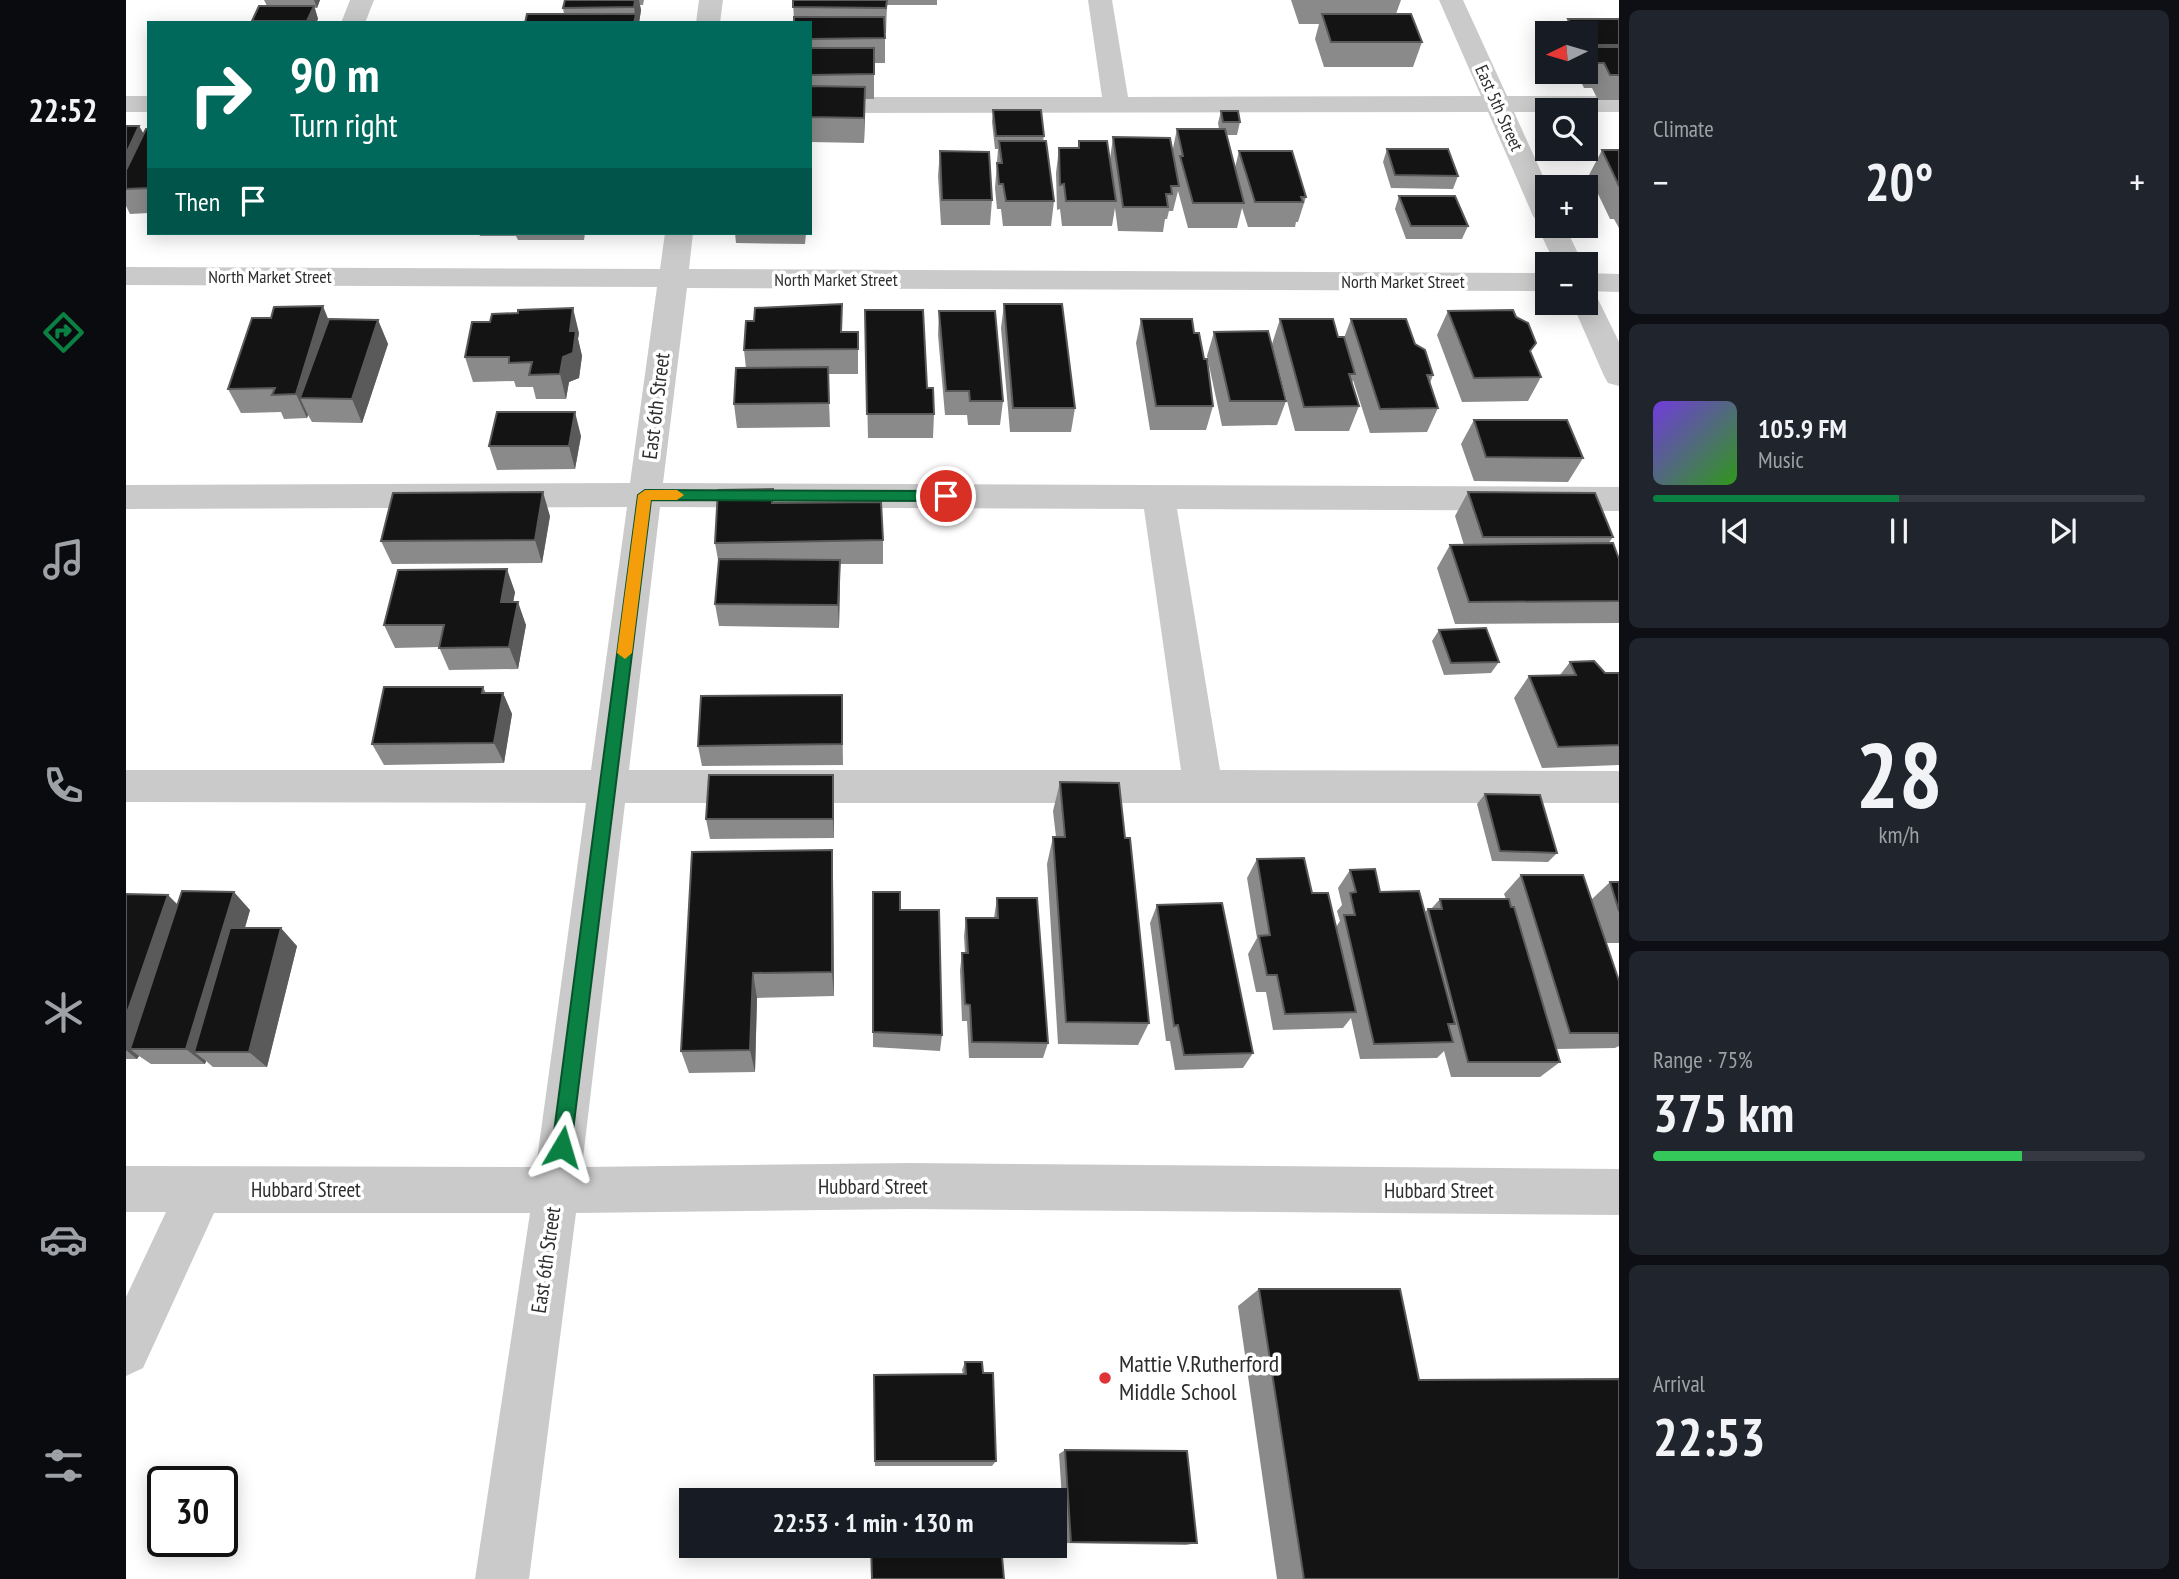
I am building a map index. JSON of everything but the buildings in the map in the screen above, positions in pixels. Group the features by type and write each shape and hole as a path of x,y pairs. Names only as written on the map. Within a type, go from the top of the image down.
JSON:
{"street":[{"path":"354,21 362,0"},
{"path":"708,21 711,0"},
{"path":"1100,0 1116,104"},
{"name":"East 5th Street","path":"1451,0 1535,189"},
{"path":"126,104 147,104"},
{"path":"812,105 1619,104"},
{"name":"East 6th Street","path":"502,1579 556,1190 679,235"},
{"name":"North Market Street","path":"126,276 1535,282"},
{"path":"1598,282 1619,283"},
{"path":"1592,315 1619,376"},
{"path":"128,503 645,495 1619,499"},
{"path":"1159,497 1203,787"},
{"path":"126,786 1619,787"},
{"name":"Hubbard Street","path":"126,1189 556,1190 909,1186 1619,1192"},
{"path":"126,1351 201,1189"}],"slow traffic":[{"path":"625,653 645,495 677,495"}],"place":[{"name":"Mattie V.Rutherford Middle School","path":"1105,1378"}],"route":[{"path":"562,1147 645,495 946,496"}]}
